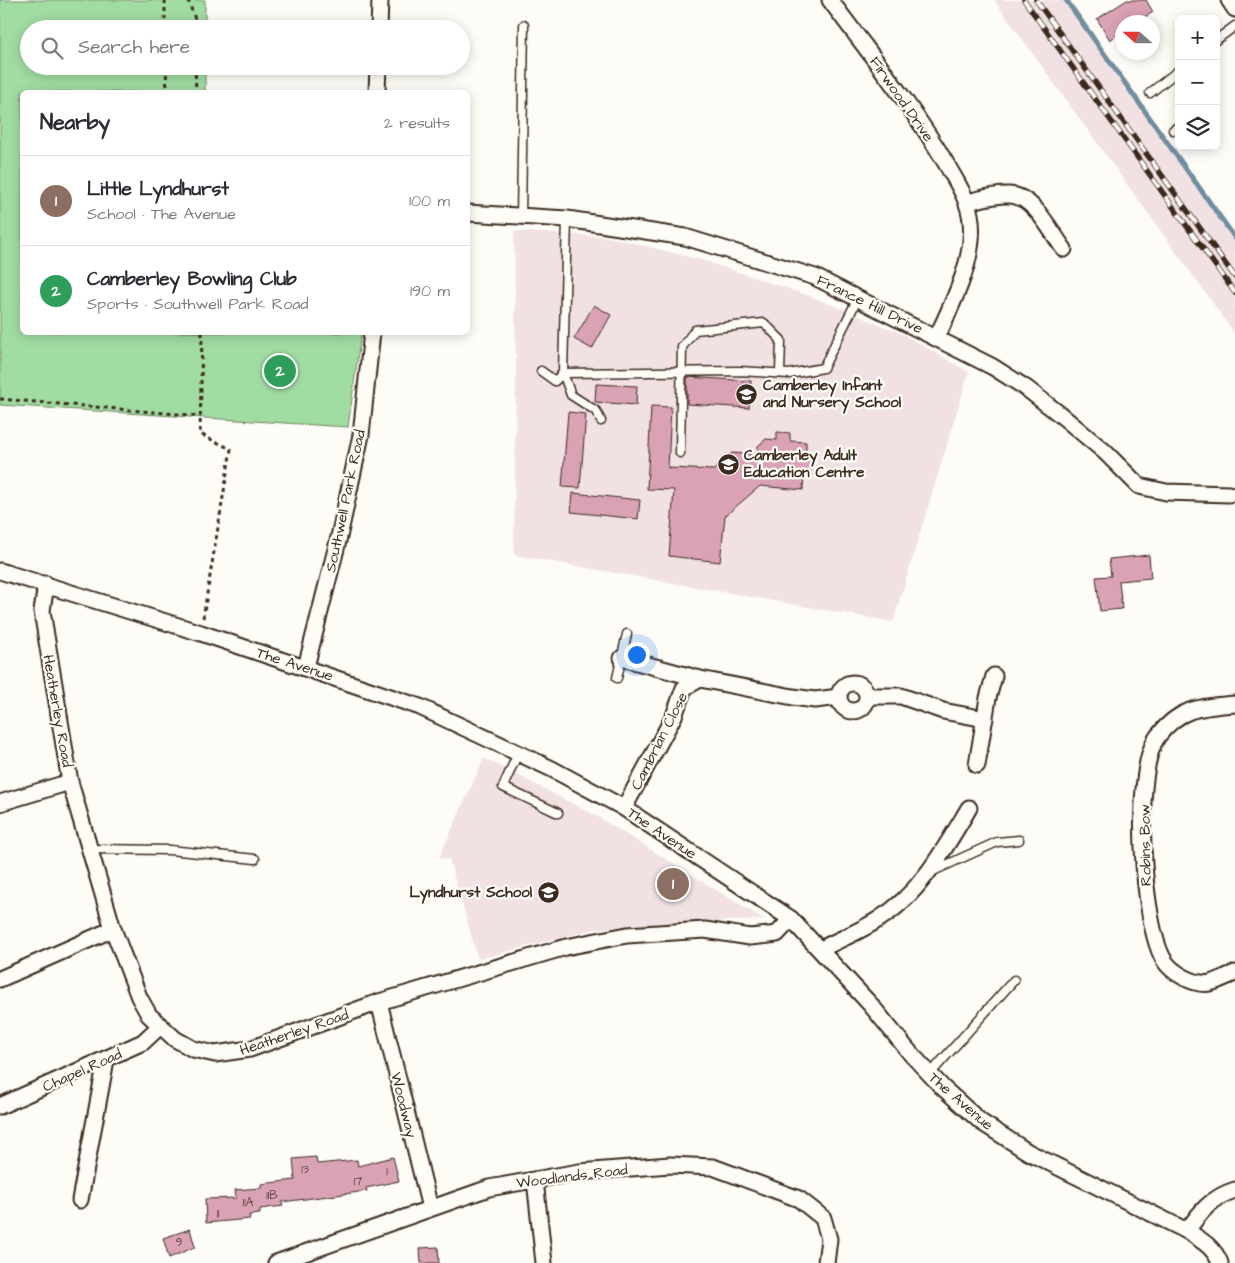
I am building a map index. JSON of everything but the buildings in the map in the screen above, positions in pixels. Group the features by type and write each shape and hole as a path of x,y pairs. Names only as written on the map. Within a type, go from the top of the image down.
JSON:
{"street":[{"path":"379,20 380,0"},
{"name":"Firwood Drive","path":"830,0 934,144 967,202 971,221 971,240 966,264 951,307 937,337"},
{"path":"1229,0 1235,8"},
{"path":"377,90 378,75"},
{"path":"967,202 999,195 1019,196 1034,210 1064,249"},
{"name":"France Hill Drive","path":"470,212 566,219 685,237 814,277 857,300 937,337 993,367 1026,388 1105,452 1139,486 1166,492 1229,494"},
{"name":"Southwell Park Road","path":"306,667 339,537 361,435 372,335"},
{"name":"The Avenue","path":"0,571 306,667 420,708 518,753 624,808 791,919 820,949 930,1074 981,1122 1028,1152 1187,1231 1207,1244 1217,1254 1220,1263"},
{"name":"Heatherley Road","path":"46,584 42,612 70,782 113,929 139,997 159,1027 193,1049 215,1054 228,1054 272,1042 379,1002 510,962 618,936 706,930 750,937 769,935 783,929 791,919"},
{"name":"Cambrian Close","path":"622,658 700,679 815,700 839,697 842,706 851,711 862,708 868,696 902,696 944,710 985,719"},
{"path":"977,765 994,676"},
{"name":"Cambrian Close","path":"624,808 674,716 684,688 700,679"},
{"name":"Robins Bow","path":"1235,704 1208,706 1183,712 1156,738 1146,775 1143,836 1145,888 1164,961 1178,974 1190,980 1209,983 1235,973"},
{"path":"0,803 70,782"},
{"path":"820,949 881,918 912,891 925,875 969,808"},
{"path":"0,979 113,929"},
{"name":"Woodway","path":"379,1002 430,1208"},
{"name":"Chapel Road","path":"0,1106 143,1042 159,1027"},
{"path":"80,1200 106,1060"},
{"name":"Woodlands Road","path":"276,1263 489,1188 579,1172 661,1166 713,1167 799,1199 823,1218 828,1239 826,1263"},
{"path":"535,1180 544,1263"},
{"path":"1187,1231 1207,1204 1222,1194 1235,1190"}],"lane":[{"path":"520,217 524,26"},
{"path":"1220,37 1235,26"},
{"path":"1150,93 1175,73"},
{"path":"566,219 563,373 571,395 596,411 601,421"},
{"path":"540,371 555,381 563,373 780,373 823,368 857,300"},
{"path":"680,453 680,372 682,347 695,330 764,323 781,340 780,373"},
{"path":"617,678 627,634"},
{"path":"518,753 503,787 558,813"},
{"path":"925,875 997,842 1019,840"},
{"path":"90,849 170,850 255,859"},
{"path":"930,1074 1014,980"}],"path":[{"path":"165,0 166,20"},
{"path":"188,0 195,20"},
{"path":"166,75 167,90"},
{"path":"195,75 196,90"},
{"path":"200,633 231,449 200,434 202,335"},
{"path":"0,399 201,416"}],"shaded area":[{"path":"994,0 1070,0 1235,234 1235,334"},
{"name":"Camberley Adult Education Centre","path":"514,231 610,237 705,261 810,296 903,334 969,372 893,622 514,555 516,370"},
{"name":"Lyndhurst School","path":"484,758 598,817 765,920 663,923 595,929 478,959 449,859 439,858"}],"green space":[{"path":"0,0 205,0 205,20 20,20 20,75 205,75 205,90 20,90 20,335 361,335 348,427 0,405"}],"waterway":[{"path":"1066,0 1235,238"}],"railway":[{"path":"1024,0 1235,293"},
{"path":"1036,0 1235,277"}],"place":[{"name":"Camberley Bowling Club","path":"280,371"},
{"name":"Camberley Infant and Nursery School","path":"747,394"},
{"name":"Camberley Adult Education Centre","path":"728,464"},
{"name":"Little Lyndhurst","path":"673,884"},
{"name":"Lyndhurst School","path":"548,892"}]}
